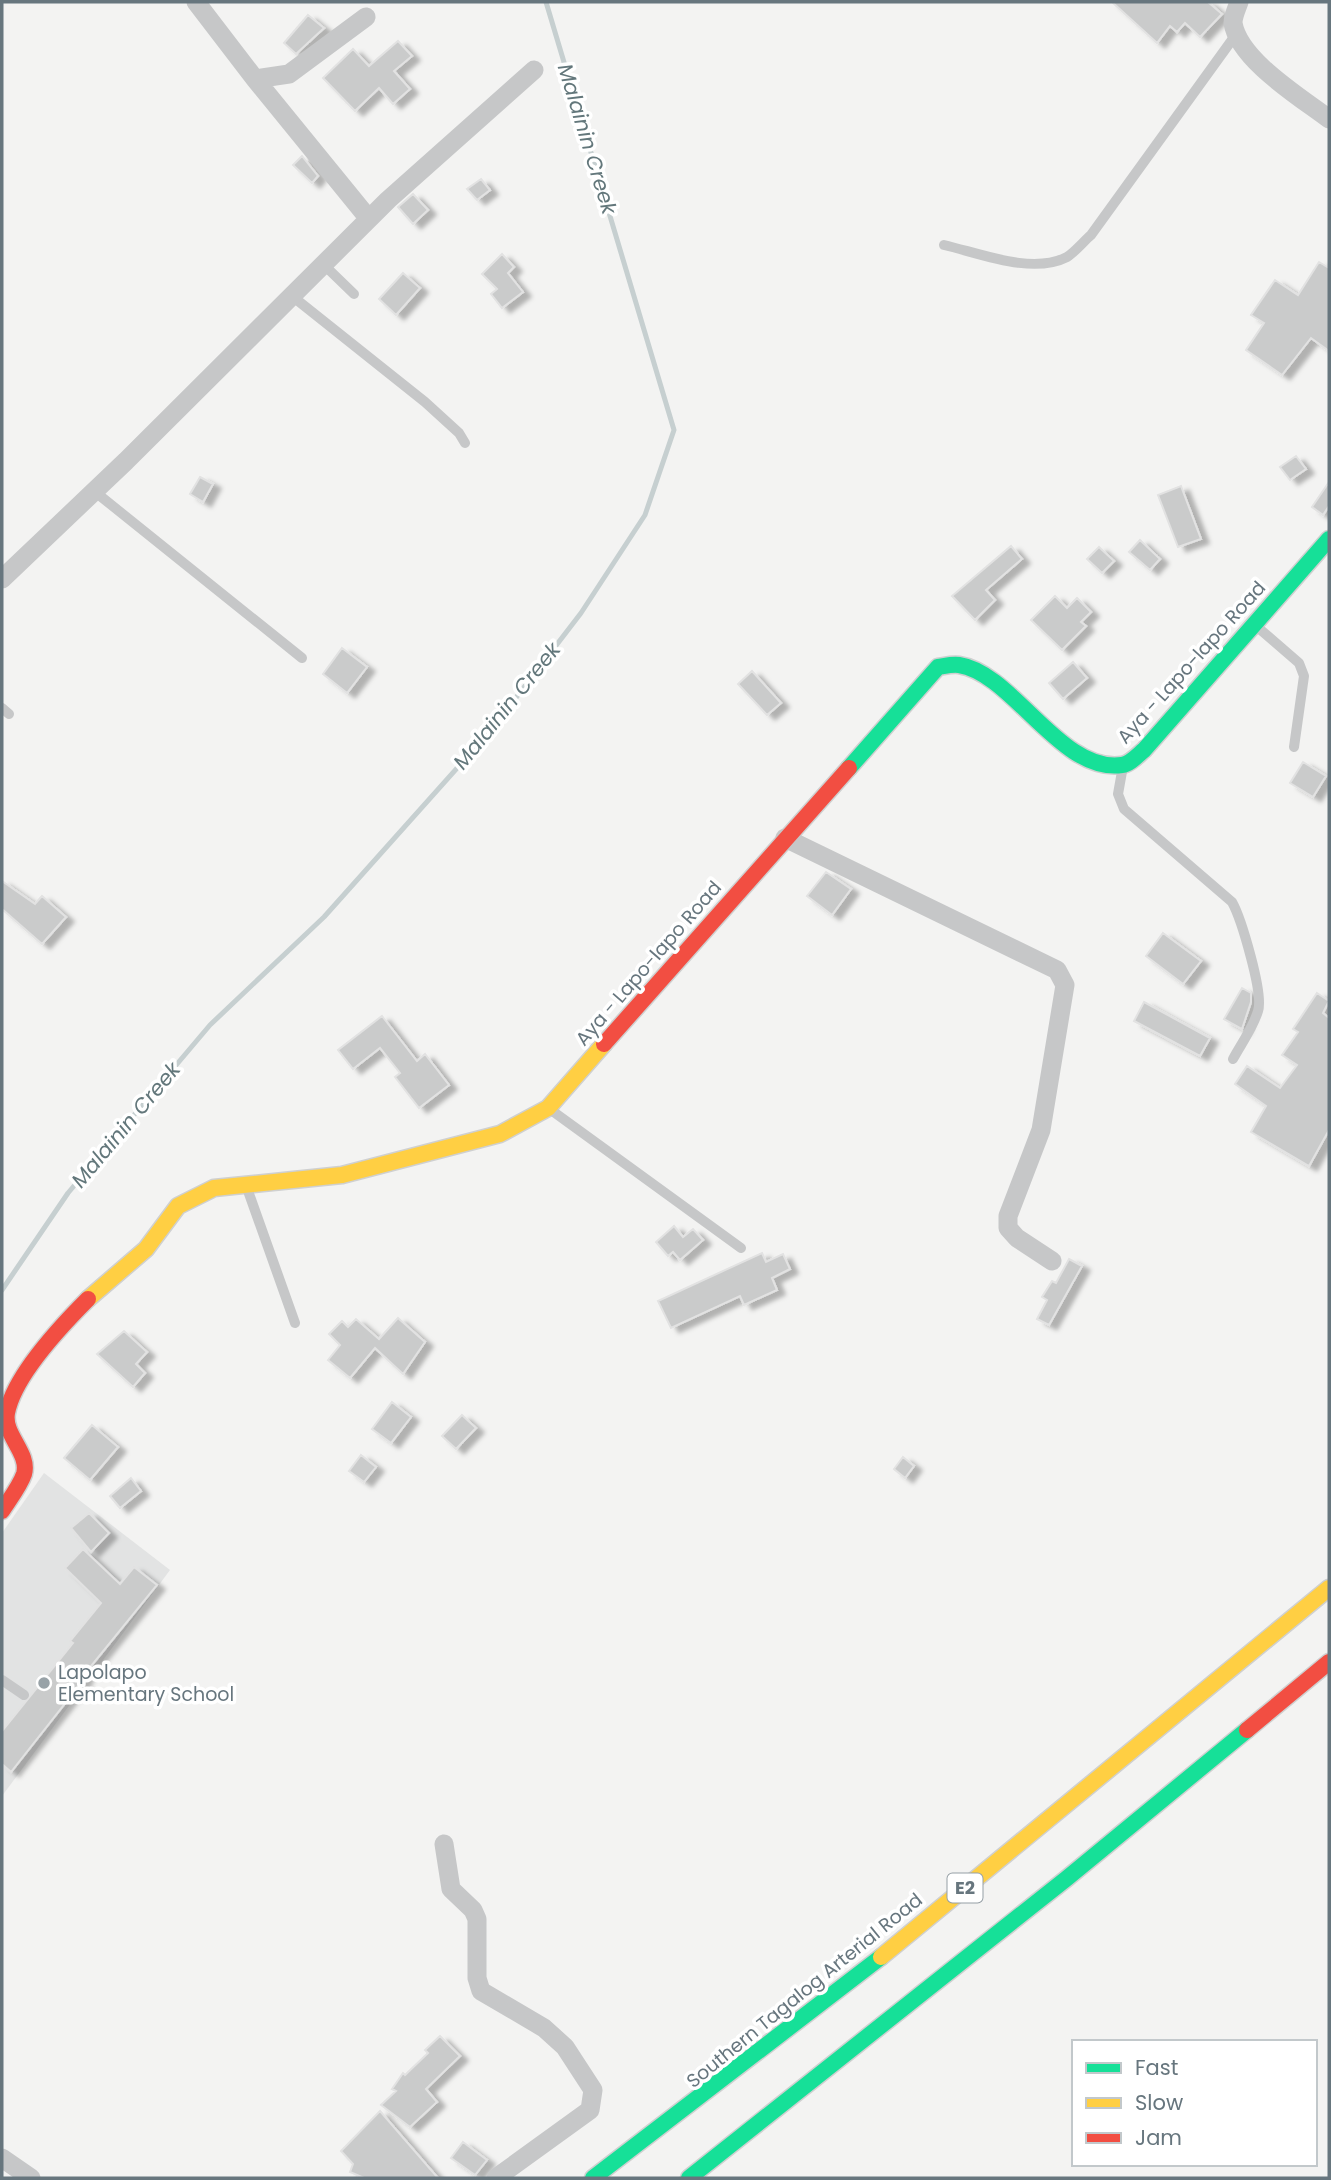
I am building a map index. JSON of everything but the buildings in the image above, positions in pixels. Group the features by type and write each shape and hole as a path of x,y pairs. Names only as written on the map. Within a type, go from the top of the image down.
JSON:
{"main road":[{"name":"Aya - Lapo-lapo Road","path":"2,1511 23,1473 24,1462 7,1426 7,1412 40,1354 98,1289 146,1249 178,1206 214,1188 342,1175 500,1134 548,1108 937,667 962,664 985,677 1038,724 1101,765 1124,765 1144,750 1329,539"},
{"name":"Southern Tagalog Arterial Road","path":"593,2178 696,2103 1030,1836 1329,1588"},
{"path":"689,2178 1055,1888 1329,1662"}],"street":[{"path":"196,2 369,219"},
{"path":"1239,2 1233,20 1240,44 1270,74 1329,119"},
{"path":"255,79 289,74 366,17"},
{"path":"2,579 369,219 534,70"},
{"path":"785,838 1056,970 1063,977 1065,985 1058,1044 1041,1130 1008,1216 1008,1228 1017,1238 1052,1261"},
{"path":"444,1844 450,1889 473,1910 477,1919 477,1978 481,1991 544,2028 565,2047 593,2090 590,2110 496,2178"},
{"path":"2,2158 31,2178"}],"lane":[{"path":"944,245 1023,262 1044,264 1067,257 1091,235 1237,33"},
{"path":"323,264 354,294"},
{"path":"292,296 425,402 459,433 464,443"},
{"path":"94,491 302,658"},
{"path":"1255,625 1299,663 1304,676 1294,747"},
{"path":"1124,765 1118,794 1124,809 1231,902 1242,918 1245,945 1261,996 1254,1020 1233,1059"},
{"path":"548,1108 741,1248"},
{"path":"246,1185 295,1322"},
{"path":"2,1680 24,1695"}],"shaded area":[{"name":"Lapolapo Elementary School","path":"44,1473 170,1570 2,1796 2,1533"}],"waterway":[{"name":"Malainin Creek","path":"2,1290 68,1193 210,1025 324,917 492,729 581,613 645,515 674,430 546,2"}],"traffic: fast":[{"path":"849,768 938,667 954,665 979,672 999,685 1078,754 1100,764 1128,763 1144,750 1329,539"},
{"path":"689,2178 1066,1879 1247,1730"},
{"path":"593,2178 881,1957"}],"traffic: slow":[{"path":"88,1299 146,1249 178,1206 214,1188 342,1175 500,1134 548,1108 604,1044"},
{"path":"881,1957 1329,1588"}],"traffic: jam":[{"path":"604,1044 849,768"},
{"path":"2,1511 20,1483 25,1466 7,1421 11,1399 40,1352 88,1299"},
{"path":"1247,1730 1329,1662"}],"place":[{"name":"Lapolapo Elementary School","path":"44,1683"}]}
